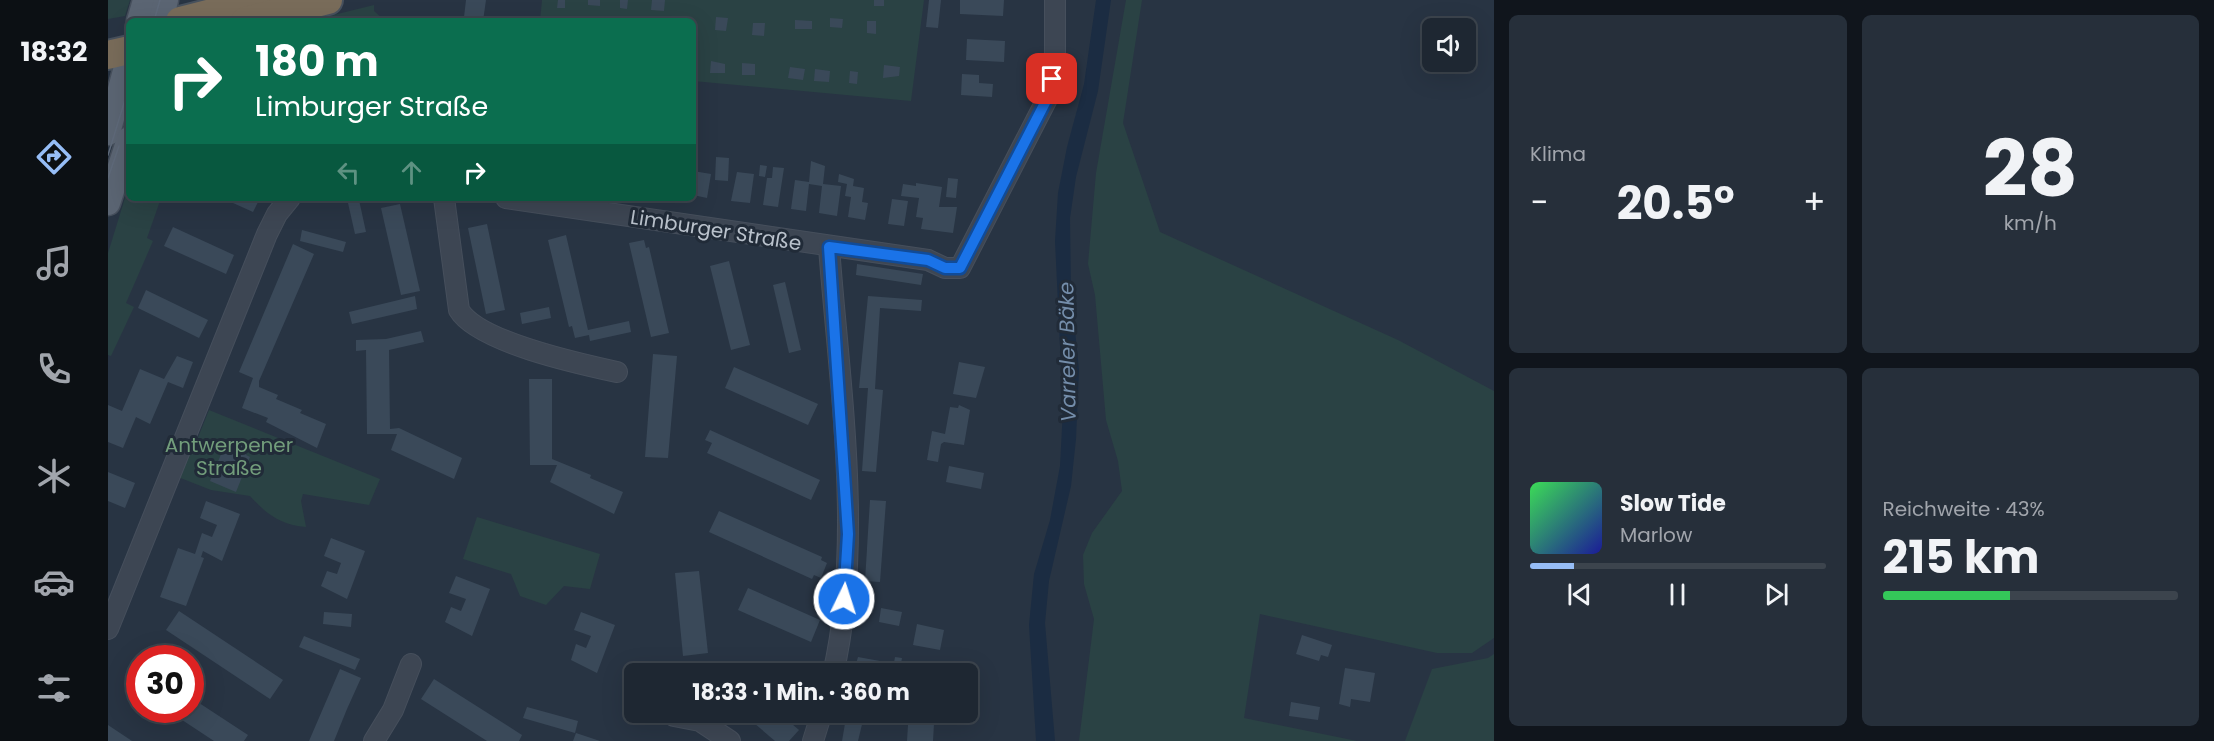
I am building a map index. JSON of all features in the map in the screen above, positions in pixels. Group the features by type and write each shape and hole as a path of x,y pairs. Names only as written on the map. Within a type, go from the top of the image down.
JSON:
{"highway":[{"path":"192,18 263,0"},
{"path":"257,18 328,0"},
{"path":"108,39 126,35"}],"main road":[{"path":"108,133 123,57"},
{"path":"108,203 126,148"}],"street":[{"name":"Limburger Straße","path":"526,201 928,260 945,268 960,268 1048,97 1055,62 1055,0"},
{"path":"108,629 267,234 277,214 288,201"},
{"path":"444,201 459,310 465,320 500,337 561,361 616,372"},
{"path":"829,247 848,534 841,641 836,663"},
{"path":"374,741 393,710 411,664"},
{"path":"703,723 730,741"},
{"path":"813,741 819,723"}],"green space":[{"path":"108,0 130,0 125,16 108,19"},
{"path":"542,0 924,0 911,101 696,81 696,18 540,18"},
{"path":"1126,0 1142,0 1123,123 1160,232 1398,340 1494,391 1494,638 1472,653 1437,653 1260,614 1244,718 1357,741 1079,741 1094,619 1084,584 1083,555 1092,533 1122,491 1118,461 1106,420 1095,295 1088,264 1096,173"},
{"path":"374,5 374,11 382,18 321,18"},
{"path":"126,195 126,201 160,201 147,238 153,241 126,303 134,307 111,356 108,355 108,253"},
{"name":"Antwerpener Straße","path":"209,410 380,479 369,505 303,494 301,501 306,527 297,526 275,517 250,496 211,490 178,477 187,455 191,455"},
{"path":"477,517 600,554 590,589 564,586 546,605 520,596 511,574 463,559"},
{"path":"1494,654 1494,741 1405,741 1432,669 1488,658"}],"water":[{"name":"Varreler Bäke","path":"1096,0 1111,0 1098,91 1076,177 1070,218 1071,290 1079,370 1076,439 1071,486 1049,581 1045,623 1055,741 1036,741 1029,625 1034,574 1050,520 1060,466 1063,409 1055,241 1058,193 1067,147 1084,84"}],"building":[{"path":"466,0 486,0 483,18 448,18 448,16 464,17"},
{"path":"558,0 565,0 565,8 557,8"},
{"path":"588,0 600,0 600,6 588,5"},
{"path":"620,0 628,0 627,9 620,8"},
{"path":"652,0 665,0 664,11 651,10"},
{"path":"874,0 884,0 884,6 874,6"},
{"path":"929,0 941,0 938,28 926,27"},
{"path":"960,0 1004,0 1003,16 960,14"},
{"path":"716,17 728,18 726,31 715,30"},
{"path":"830,18 843,19 842,28 830,27"},
{"path":"795,20 812,21 812,29 795,29"},
{"path":"867,21 876,21 876,34 867,33"},
{"path":"753,23 765,23 764,36 752,35"},
{"path":"967,39 1005,41 1004,62 966,60"},
{"path":"711,61 725,64 725,73 710,73"},
{"path":"742,63 755,64 755,75 742,75"},
{"path":"884,65 900,67 899,76 883,78"},
{"path":"790,67 805,69 803,80 788,78"},
{"path":"815,69 830,71 829,82 814,81"},
{"path":"850,71 858,72 857,84 849,83"},
{"path":"962,74 979,75 979,83 993,84 992,97 961,95"},
{"path":"716,157 729,158 728,181 715,180"},
{"path":"811,161 825,166 823,184 841,186 837,216 819,213 822,186 809,184 806,211 791,209 795,180 809,182"},
{"path":"760,165 767,166 765,177 759,176"},
{"path":"773,167 784,168 778,207 763,205 767,178 772,178"},
{"path":"696,172 711,174 707,198 696,196"},
{"path":"737,172 754,174 750,203 731,201"},
{"path":"839,174 854,179 853,186 864,188 862,202 868,203 865,220 848,217 851,197 845,196 847,184 838,182"},
{"path":"948,178 958,179 956,198 946,197"},
{"path":"916,183 942,187 939,207 957,207 953,233 921,229 923,218 916,217 919,198 901,196 903,184 916,186"},
{"path":"892,199 908,201 904,226 888,224"},
{"path":"229,201 258,201 253,212"},
{"path":"359,201 366,232 355,234 348,203"},
{"path":"400,204 420,291 401,295 381,208"},
{"path":"487,224 505,310 486,314 468,228"},
{"path":"173,227 234,255 226,274 164,246"},
{"path":"302,230 346,242 343,252 300,241"},
{"path":"566,235 588,330 629,321 631,332 590,341 589,335 575,338 572,326 569,327 548,240"},
{"path":"644,240 646,248 649,247 669,333 651,337 629,243"},
{"path":"293,244 314,254 259,381 259,387 278,395 276,399 302,410 300,413 326,424 317,448 266,422 268,418 242,408 253,378 239,372"},
{"path":"729,261 750,345 731,350 710,266"},
{"path":"857,264 923,274 921,285 856,275"},
{"path":"785,282 801,350 789,353 773,285"},
{"path":"146,290 208,320 199,338 138,308"},
{"path":"415,296 417,309 352,324 349,312"},
{"path":"868,296 922,300 921,311 880,308 875,389 883,390 876,472 862,471 868,388 859,388"},
{"path":"549,307 551,318 522,324 520,313"},
{"path":"421,331 424,342 389,350 390,429 399,428 462,458 454,479 391,450 397,434 367,434 366,350 356,351 356,340 386,339"},
{"path":"653,354 677,356 668,458 645,457"},
{"path":"177,356 193,362 183,388 168,382 150,424 136,417 123,448 108,442 108,405 122,411 140,369 164,379"},
{"path":"959,362 985,367 976,398 953,394"},
{"path":"734,367 818,404 808,425 725,388"},
{"path":"529,379 552,379 552,459 591,475 590,478 623,492 614,514 550,482 557,465 530,465"},
{"path":"959,405 970,410 964,445 944,442 941,444 938,462 927,460 932,431 945,434 950,407 958,408"},
{"path":"710,430 820,480 811,500 707,453 712,443 705,440"},
{"path":"232,438 250,445 246,455 250,457 236,492 210,481 224,447 228,448"},
{"path":"949,466 984,473 981,489 946,482"},
{"path":"108,472 135,483 125,508 108,501"},
{"path":"870,500 886,501 880,582 865,581"},
{"path":"206,501 240,514 222,561 203,551 201,557 204,558 186,606 160,597 178,548 195,554 202,533 212,537 217,525 200,518"},
{"path":"719,511 822,557 821,560 827,563 821,578 814,575 812,579 709,532"},
{"path":"331,538 365,551 347,599 321,586 327,571 337,574 341,563 324,556"},
{"path":"699,571 708,653 683,656 675,573"},
{"path":"456,576 490,589 472,636 445,622 451,607 461,611 466,599 449,593"},
{"path":"748,588 820,620 811,642 738,610"},
{"path":"881,608 902,612 899,626 879,622"},
{"path":"179,611 283,680 270,699 204,655 204,645 189,645 166,630"},
{"path":"324,612 352,614 351,627 323,624"},
{"path":"581,612 615,625 597,673 571,660 576,644 586,648 591,636 574,630"},
{"path":"917,624 944,630 940,650 913,645"},
{"path":"1302,635 1332,645 1328,657 1321,655 1319,661 1296,654"},
{"path":"304,636 360,659 355,670 299,647"},
{"path":"858,657 880,661 880,663 856,663"},
{"path":"895,657 902,658 901,663 894,663"},
{"path":"1345,668 1375,673 1370,702 1351,699 1350,707 1339,704"},
{"path":"340,669 361,678 334,741 309,741"},
{"path":"434,679 522,735 519,741 487,741 421,699"},
{"path":"1291,702 1320,707 1318,720 1289,716"},
{"path":"204,706 248,735 244,741 214,741 187,723 204,723"},
{"path":"527,707 578,721 575,733 523,718"},
{"path":"754,723 791,723 799,730 789,741 775,741"},
{"path":"845,723 862,723 858,741 842,741"},
{"path":"909,723 934,724 933,741 907,741"},
{"path":"108,725 132,741 108,741"},
{"path":"576,733 600,741 573,741"}],"tram line":[{"path":"155,18 160,0"},
{"path":"108,155 126,97"},
{"path":"108,178 119,146"}],"route":[{"path":"844,599 848,534 829,247 928,260 945,268 960,268 1048,97 1052,79"}]}
